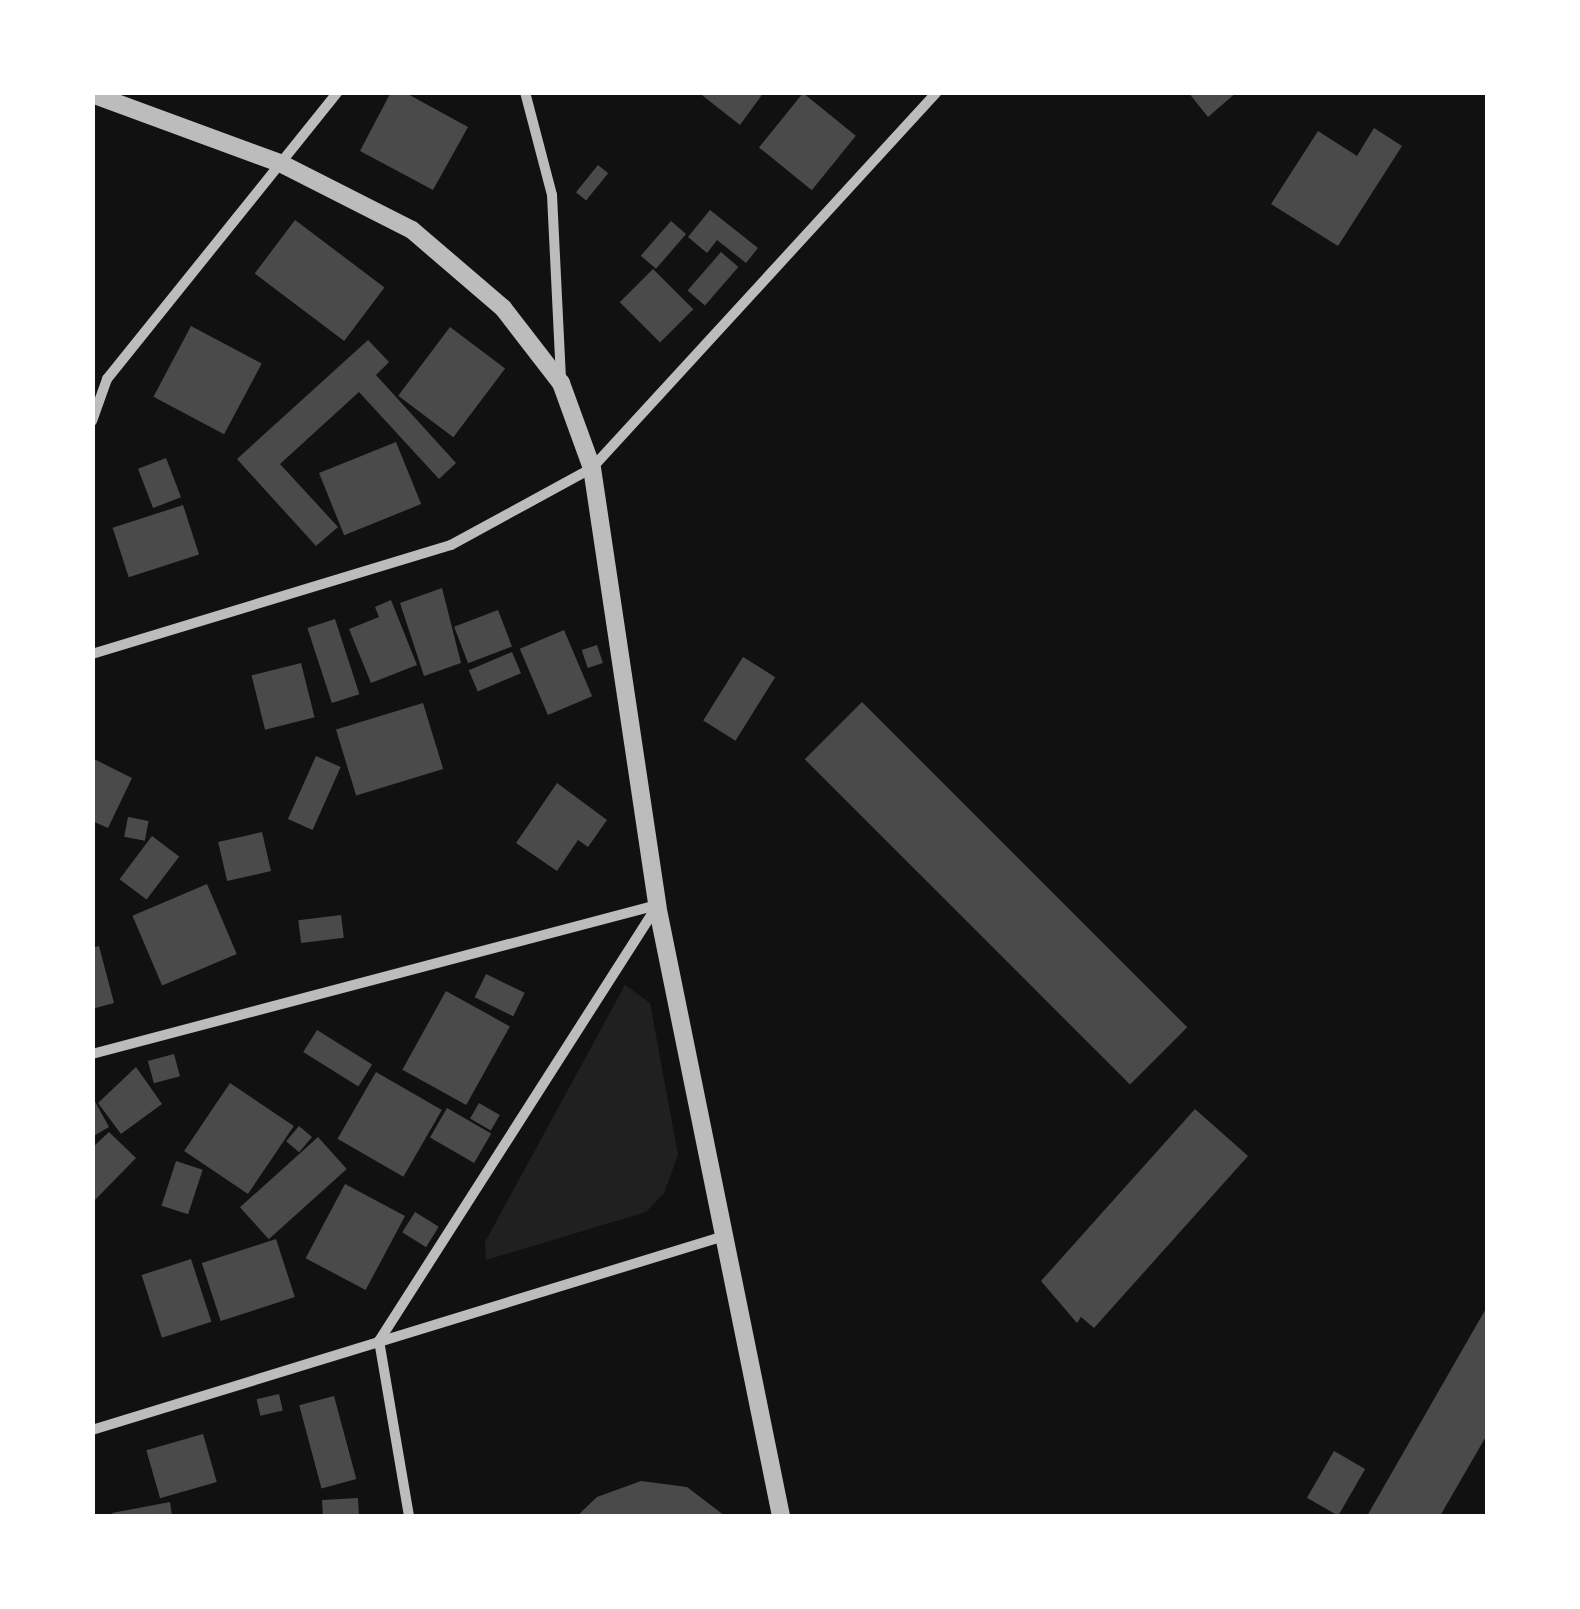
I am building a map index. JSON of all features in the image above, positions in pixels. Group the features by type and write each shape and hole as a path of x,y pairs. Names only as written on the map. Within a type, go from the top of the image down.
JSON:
{"street":[{"path":"92,420 108,379 338,92"},
{"path":"525,92 552,195 561,383 592,468 658,905 721,1237 782,1516"},
{"path":"92,654 452,545 592,468 938,92"},
{"path":"92,94 280,163 412,230 503,308 561,383"},
{"path":"92,381 108,379"},
{"path":"92,1054 658,905"},
{"path":"409,1516 379,1342 658,905"},
{"path":"92,1430 721,1237"}],"shaded area":[{"path":"625,985 650,1003 678,1155 664,1193 646,1212 486,1260 485,1242"}],"building":[{"path":"391,92 404,92 468,127 433,190 360,151"},
{"path":"698,92 764,92 740,125"},
{"path":"1188,92 1237,92 1208,117"},
{"path":"803,93 856,136 812,190 759,147"},
{"path":"1374,128 1402,146 1338,246 1271,204 1318,131 1357,156"},
{"path":"598,165 608,173 586,200 576,192"},
{"path":"710,210 758,248 746,263 717,240 707,253 688,237"},
{"path":"295,220 384,287 344,341 255,274"},
{"path":"671,221 686,234 656,269 641,256"},
{"path":"721,252 738,267 705,306 688,290"},
{"path":"653,269 693,309 660,343 620,302"},
{"path":"191,326 262,364 224,434 153,397"},
{"path":"450,327 505,369 453,437 398,396"},
{"path":"368,340 389,362 376,375 456,463 439,479 359,392 280,464 338,527 316,546 237,459"},
{"path":"396,442 421,504 344,535 319,473"},
{"path":"166,458 181,497 153,508 138,469"},
{"path":"183,505 199,554 129,577 113,528"},
{"path":"442,588 461,663 424,676 400,603"},
{"path":"391,600 417,665 371,683 349,629 379,617 375,607"},
{"path":"498,610 512,646 468,663 454,627"},
{"path":"335,619 359,694 332,703 307,628"},
{"path":"564,630 592,696 548,715 520,649"},
{"path":"597,645 603,663 588,668 582,650"},
{"path":"512,652 521,673 478,692 469,670"},
{"path":"743,657 775,677 735,741 703,721"},
{"path":"301,663 315,717 265,730 252,675"},
{"path":"862,702 1187,1027 1130,1085 805,759"},
{"path":"423,703 443,769 356,796 336,730"},
{"path":"316,756 341,767 313,830 288,819"},
{"path":"92,758 132,778 108,828 92,821"},
{"path":"557,783 607,820 588,847 578,840 557,871 516,843"},
{"path":"128,817 149,821 145,841 124,837"},
{"path":"262,832 271,871 227,881 218,842"},
{"path":"152,836 179,856 147,900 120,879"},
{"path":"207,884 237,954 162,986 132,916"},
{"path":"341,915 344,938 301,943 298,920"},
{"path":"99,946 114,1003 92,1009 92,948"},
{"path":"486,974 525,993 513,1016 475,997"},
{"path":"446,991 510,1026 466,1105 402,1070"},
{"path":"317,1030 372,1064 358,1086 303,1052"},
{"path":"174,1054 180,1076 154,1083 148,1061"},
{"path":"136,1067 162,1104 121,1134 98,1103"},
{"path":"376,1072 442,1110 403,1177 338,1139"},
{"path":"230,1083 294,1126 248,1194 184,1151"},
{"path":"92,1096 109,1127 92,1137"},
{"path":"479,1103 500,1115 491,1131 470,1119"},
{"path":"447,1108 491,1134 474,1163 430,1137"},
{"path":"1195,1109 1248,1156 1094,1328 1081,1317 1077,1323 1041,1281"},
{"path":"299,1126 312,1137 299,1152 286,1141"},
{"path":"109,1132 136,1158 92,1203 92,1148"},
{"path":"318,1137 347,1169 269,1239 240,1207"},
{"path":"176,1161 203,1170 188,1214 161,1206"},
{"path":"345,1184 405,1216 366,1290 306,1258"},
{"path":"415,1212 439,1227 426,1247 402,1232"},
{"path":"276,1239 295,1297 221,1321 202,1263"},
{"path":"191,1259 211,1322 162,1338 142,1275"},
{"path":"1488,1305 1488,1433 1440,1516 1367,1516"},
{"path":"279,1394 283,1411 260,1416 257,1399"},
{"path":"334,1396 356,1479 321,1488 299,1405"},
{"path":"203,1434 217,1482 160,1498 146,1450"},
{"path":"1334,1451 1365,1469 1338,1516 1307,1498"},
{"path":"641,1481 687,1487 725,1516 577,1516 597,1497"},
{"path":"358,1498 359,1516 323,1516 322,1500"},
{"path":"170,1502 172,1516 112,1513"}]}
